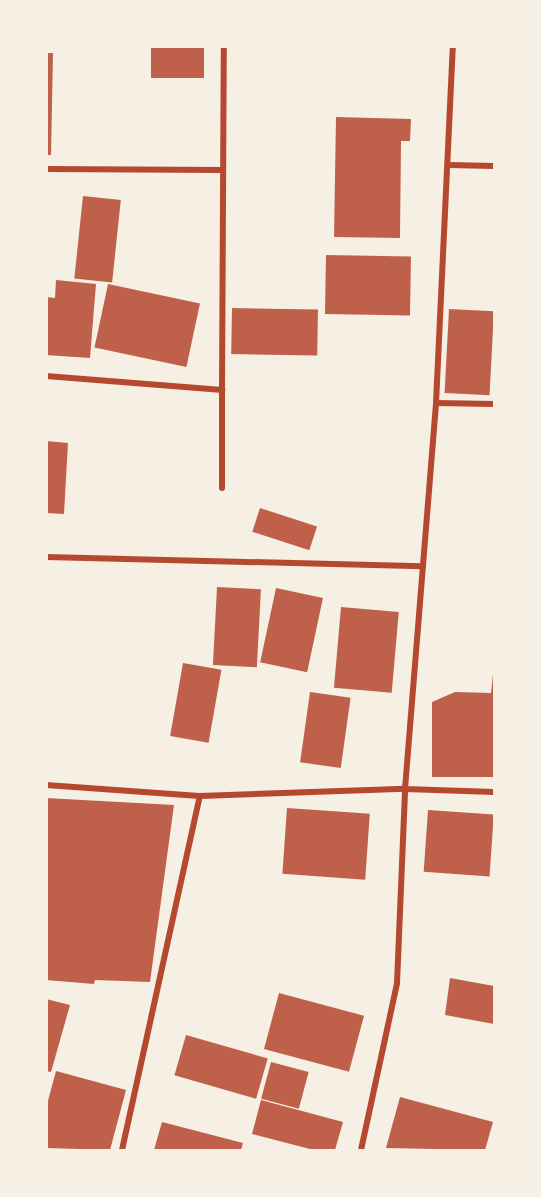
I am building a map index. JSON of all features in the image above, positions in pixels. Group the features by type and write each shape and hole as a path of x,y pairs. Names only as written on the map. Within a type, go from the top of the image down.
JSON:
{"street":[{"path":"222,488 224,46"},
{"path":"361,1150 398,983 405,789 436,403 453,46"},
{"path":"449,165 495,166"},
{"path":"46,169 223,170"},
{"path":"46,376 222,390"},
{"path":"436,403 495,404"},
{"path":"46,557 423,566"},
{"path":"46,785 201,796 405,789 495,792"},
{"path":"122,1150 201,796"}],"building":[{"path":"151,46 204,46 204,78 151,78"},
{"path":"46,53 53,53 51,155 46,155"},
{"path":"336,117 411,119 410,141 401,141 400,238 334,237"},
{"path":"83,196 121,200 112,283 74,279"},
{"path":"326,255 411,256 410,315 325,314"},
{"path":"56,280 96,284 90,358 46,355 46,297 55,298"},
{"path":"108,284 200,304 186,367 94,348"},
{"path":"232,308 318,310 317,355 231,354"},
{"path":"449,309 494,311 490,395 445,393"},
{"path":"46,441 68,443 64,514 46,513"},
{"path":"260,508 317,527 309,550 252,532"},
{"path":"217,587 261,589 257,667 213,665"},
{"path":"276,588 323,598 307,672 260,662"},
{"path":"341,607 399,612 392,693 334,688"},
{"path":"183,663 221,670 209,743 170,736"},
{"path":"494,665 494,777 432,777 432,702 455,692 491,693"},
{"path":"310,692 351,698 341,768 300,762"},
{"path":"46,798 174,805 150,982 95,980 94,984 46,980"},
{"path":"287,808 370,814 365,880 282,874"},
{"path":"428,810 494,815 490,876 424,872"},
{"path":"450,978 494,986 494,1024 445,1015"},
{"path":"279,993 364,1016 349,1072 264,1049"},
{"path":"46,999 70,1005 51,1072 46,1071"},
{"path":"186,1035 268,1058 256,1099 174,1075"},
{"path":"271,1062 309,1072 299,1109 261,1099"},
{"path":"56,1071 126,1090 110,1150 46,1148 46,1108"},
{"path":"400,1097 493,1122 485,1150 386,1148"},
{"path":"261,1100 343,1122 335,1150 314,1150 252,1134"},
{"path":"162,1122 243,1143 241,1150 154,1150"}]}
